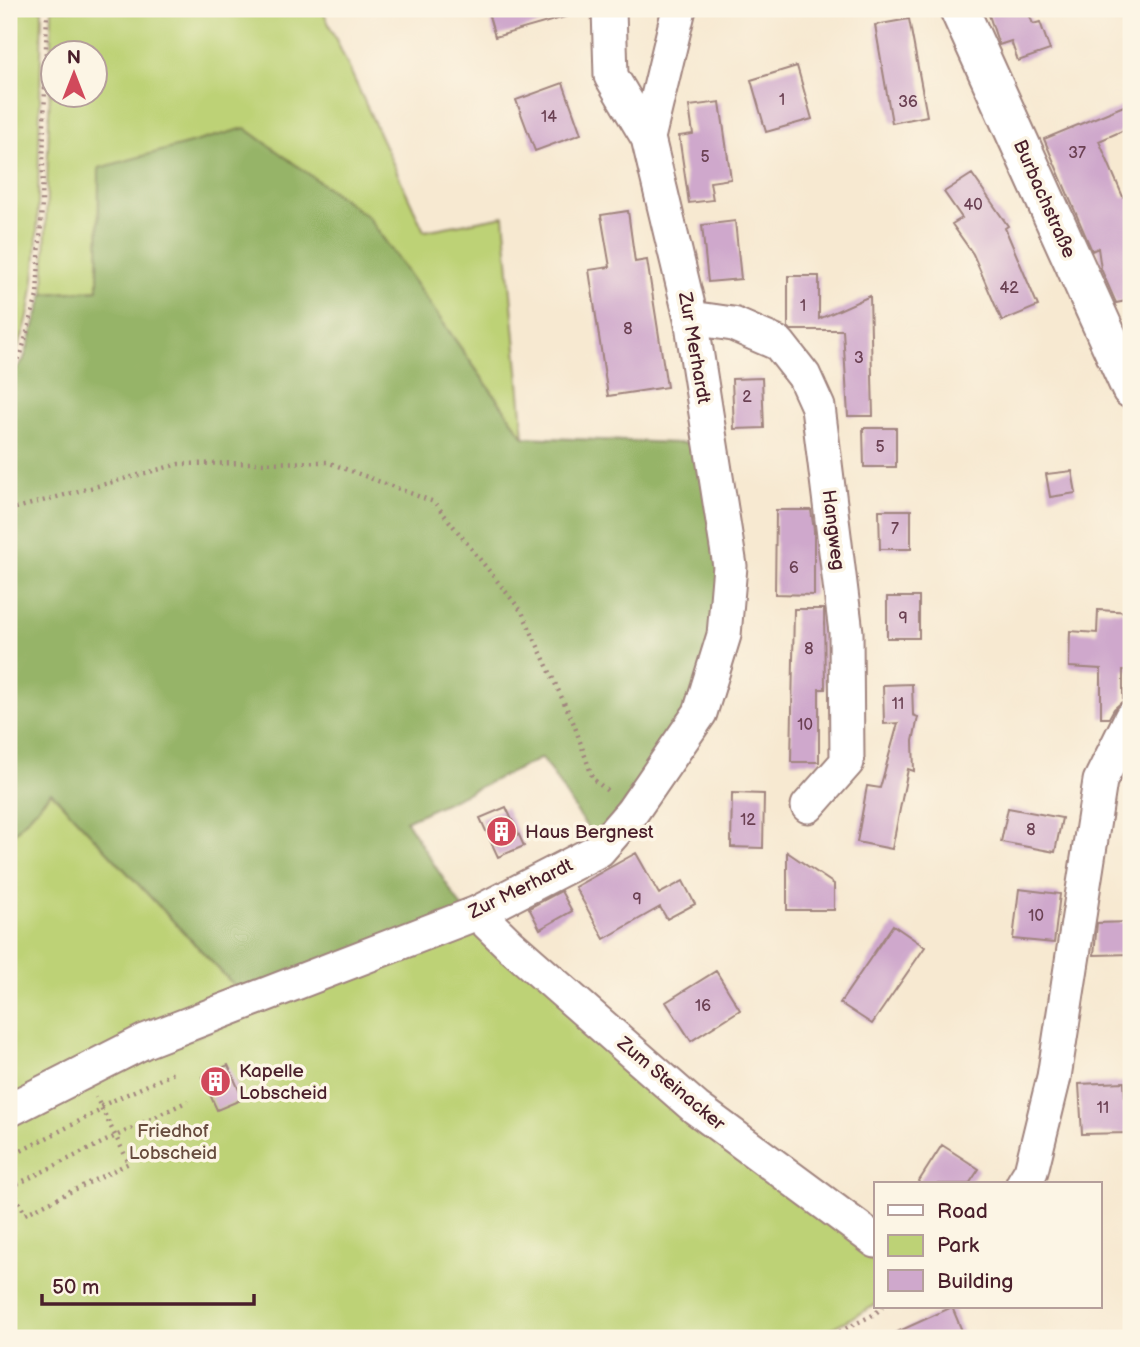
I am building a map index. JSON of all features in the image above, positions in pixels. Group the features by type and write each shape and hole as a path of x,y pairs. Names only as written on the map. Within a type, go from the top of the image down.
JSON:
{"street":[{"path":"609,9 611,76 648,138"},
{"name":"Zur Merhardt","path":"9,1110 145,1041 477,913 599,850 632,812 700,713 724,635 730,566 691,318 648,138 679,9"},
{"name":"Burbachstraße","path":"959,9 1131,389"},
{"name":"Hangweg","path":"691,318 733,324 779,344 804,376 818,407 846,632 847,762 808,806"},
{"path":"1024,1182 1031,1171 1054,1077 1100,781 1131,718"},
{"name":"Zum Steinacker","path":"477,913 696,1108 874,1240"}],"path":[{"path":"9,370 21,354 37,296 47,9"},
{"path":"9,510 179,464 206,463 327,461 434,502 522,612 574,724 593,779 632,812"},
{"path":"9,1157 174,1073"},
{"path":"92,1089 102,1108 115,1136 129,1163 25,1214 10,1185 115,1136 188,1101"},
{"path":"827,1338 882,1308"}],"green space":[{"path":"9,9 42,9 41,38 38,38 40,108 36,262 27,319 20,343 9,362"},
{"path":"52,9 322,9 424,231 504,216 524,437 368,217 98,290 44,294 49,108 108,108 108,38 51,38"},
{"path":"245,128 368,217 524,437 702,444 725,566 695,712 596,841 542,758 406,821 464,911 247,999 51,792 9,839 9,379 24,359 44,294 98,290 99,168"},
{"path":"51,792 247,999 9,1101 9,980 12,978 9,973 9,839"},
{"name":"Friedhof Lobscheid","path":"475,918 874,1244 874,1306 813,1338 9,1338 9,1116"}],"building":[{"path":"487,9 571,9 572,15 495,37"},
{"path":"987,9 1027,9 1033,24 1040,22 1050,50 1018,61 1011,41 999,45"},
{"path":"909,19 927,116 892,123 875,25"},
{"path":"797,66 812,119 766,132 751,80"},
{"path":"563,83 581,134 535,151 516,100"},
{"path":"720,102 731,179 710,182 713,200 689,203 679,136 693,134 689,106"},
{"path":"1131,103 1131,127 1099,141 1123,197 1131,194 1131,300 1116,303 1101,269 1098,248 1092,251 1044,139"},
{"path":"972,174 1008,226 1005,228 1038,306 1002,321 973,254 952,224 962,218 944,192"},
{"path":"628,211 635,262 647,260 667,387 608,396 589,270 610,267 601,215"},
{"path":"735,221 741,279 708,282 702,225"},
{"path":"788,276 819,276 819,319 870,296 873,416 848,416 843,330 791,330 788,327"},
{"path":"762,378 764,428 734,429 732,379"},
{"path":"863,428 896,428 896,467 864,467"},
{"path":"1072,471 1076,493 1050,497 1046,474"},
{"path":"776,510 811,510 814,530 814,595 775,594"},
{"path":"879,510 911,510 911,549 880,549"},
{"path":"887,597 919,597 919,638 887,638"},
{"path":"794,609 824,609 825,689 819,689 819,762 791,762"},
{"path":"1098,610 1131,612 1131,670 1123,670 1123,701 1109,718 1101,718 1101,669 1069,667 1070,631 1097,633"},
{"path":"912,684 913,715 918,717 913,741 914,771 908,769 892,849 857,842 867,786 880,788 898,723 884,724 883,685"},
{"path":"732,793 764,794 763,848 731,847"},
{"name":"Haus Bergnest","path":"506,807 524,846 498,857 480,818"},
{"path":"1008,808 1062,818 1055,852 1001,842"},
{"path":"787,852 834,884 834,910 787,910"},
{"path":"636,853 659,894 683,881 695,904 667,919 660,907 604,939 575,887"},
{"path":"1019,889 1060,894 1054,943 1013,939"},
{"path":"561,891 572,911 540,929 529,908"},
{"path":"1131,922 1131,954 1094,955 1097,923"},
{"path":"893,925 925,947 872,1024 840,1003"},
{"path":"716,971 740,1010 691,1041 666,1002"},
{"name":"Kapelle Lobscheid","path":"228,1065 243,1099 217,1110 202,1077"},
{"path":"1124,1082 1127,1133 1082,1134 1079,1084"},
{"path":"942,1145 979,1169 970,1182 918,1182"},
{"path":"952,1308 965,1338 884,1338"}],"place":[{"name":"Haus Bergnest","path":"502,832"},
{"name":"Kapelle Lobscheid","path":"216,1082"}]}
